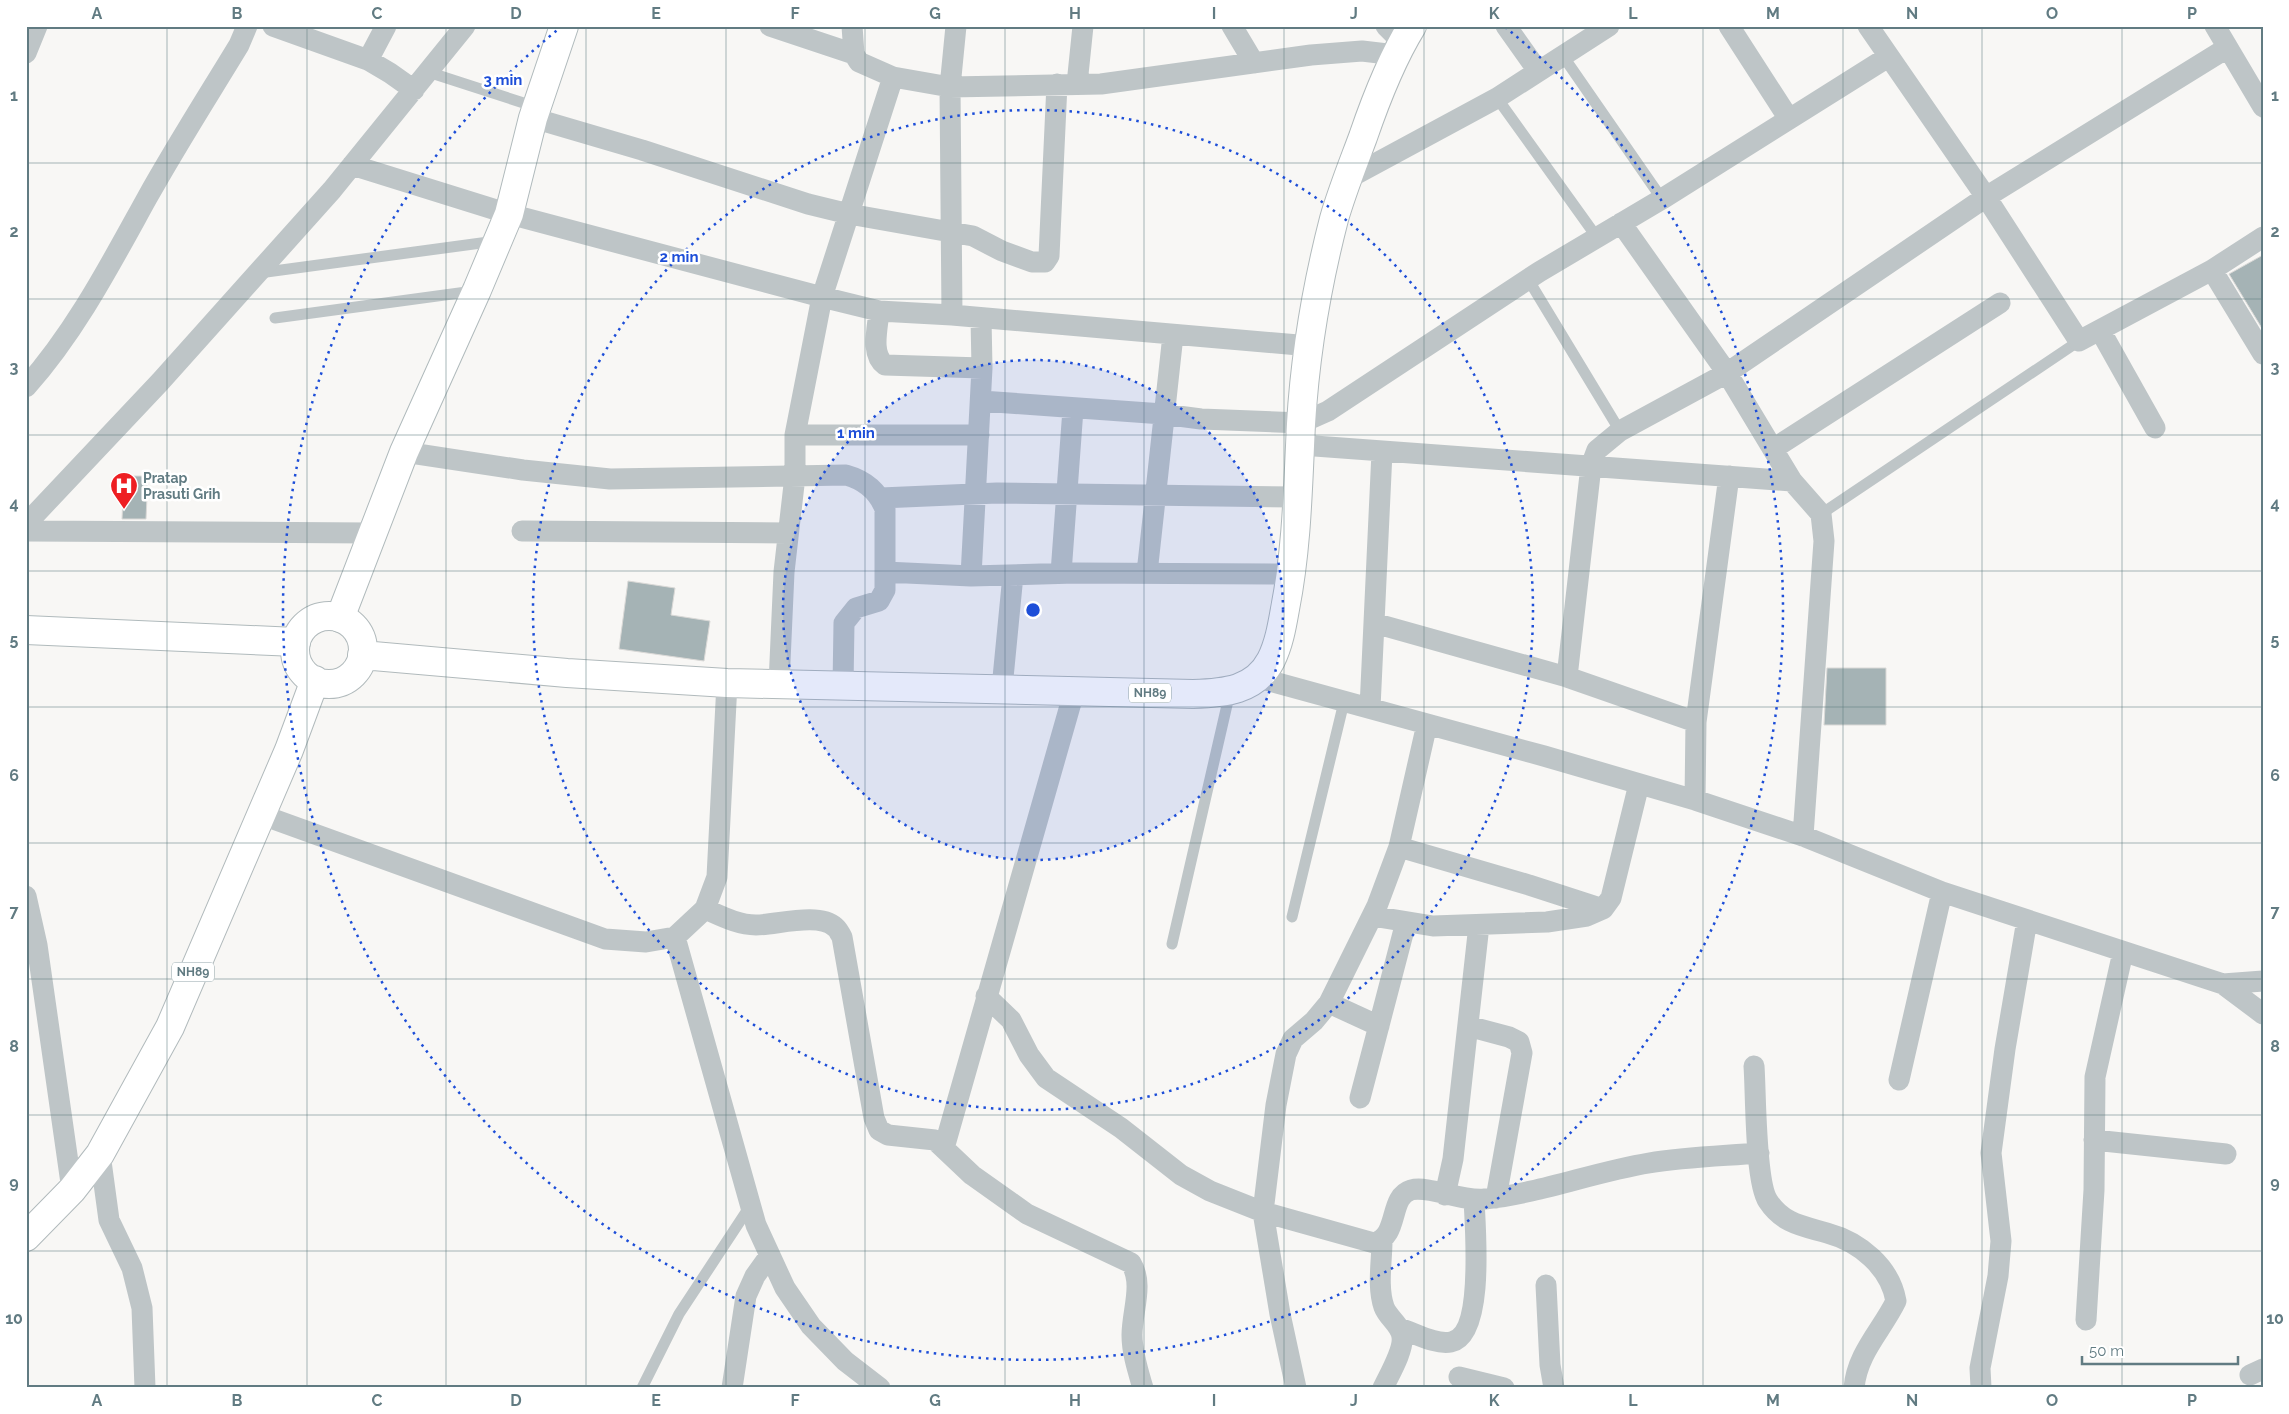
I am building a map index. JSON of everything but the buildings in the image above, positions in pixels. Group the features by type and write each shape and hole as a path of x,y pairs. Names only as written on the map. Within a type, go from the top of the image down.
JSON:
{"main road":[{"path":"340,618 371,533 404,452 509,214 535,113 564,26"},
{"name":"NH89","path":"362,654 567,673 727,683 1193,694 1230,692 1258,678 1270,662 1277,646 1292,574 1301,434 1310,346 1321,274 1334,218 1399,37"},
{"path":"331,616 340,618 355,628 362,639 360,665 345,680 331,684 315,680 301,669 295,654 296,642 308,623 318,618 331,616"},
{"path":"26,630 296,642"},
{"name":"NH89","path":"26,1237 72,1190 100,1154 170,1027 262,814 315,680"}],"street":[{"path":"26,53 37,26"},
{"path":"26,387 63,341 106,272 165,166 239,45 248,26"},
{"path":"273,26 368,60 414,90"},
{"path":"368,60 386,26"},
{"path":"26,524 160,382 258,273 352,165 465,26"},
{"path":"770,26 854,54"},
{"path":"852,26 854,54 859,62 893,78 950,87 1100,84 1254,63 1362,51 1399,37"},
{"path":"952,315 950,87 956,26"},
{"path":"535,113 808,204 849,214 973,236 1002,251 1032,262 1045,262 1049,256 1067,84 1083,26"},
{"path":"1232,26 1254,63"},
{"path":"1506,26 1538,71"},
{"path":"1347,179 1497,98 1609,26"},
{"path":"1729,26 1789,119"},
{"path":"1868,26 1986,197 2079,341 2212,270 2263,237"},
{"path":"2215,26 2263,106"},
{"path":"1567,677 1590,466 1597,450 1620,431 1727,372 1986,197 2227,48"},
{"path":"1301,434 1328,411 1528,279 1596,236 1662,199 1888,57"},
{"path":"779,684 788,533 795,476 795,435 822,297 893,78"},
{"path":"352,165 509,214 879,311 952,315 1310,346"},
{"path":"1621,223 1727,372 1792,481 1821,514 1824,540 1803,836"},
{"path":"2212,270 2263,354"},
{"path":"1772,450 2000,303"},
{"path":"879,311 876,352 879,360 885,365 982,368"},
{"path":"971,576 981,401 981,318"},
{"path":"2100,330 2155,428"},
{"path":"1147,574 1173,335"},
{"path":"981,401 1163,414 1301,434 1382,452 1792,481"},
{"path":"1060,573 1073,409"},
{"path":"795,435 979,435"},
{"path":"404,452 523,470 610,479 846,475 860,479 881,498 885,509 885,590 878,601 856,608 844,623 843,686"},
{"path":"1370,708 1382,452"},
{"path":"1695,800 1696,722 1729,476"},
{"path":"881,498 977,494 1297,497"},
{"path":"26,530 371,533"},
{"path":"522,531 788,533"},
{"path":"885,572 971,576 1060,573 1292,574"},
{"path":"1002,688 1013,575"},
{"path":"1374,623 1567,677 1696,722"},
{"path":"1258,678 1695,800 1803,836 1942,892 2223,984 2263,1014"},
{"path":"262,814 605,938 646,942 675,938 705,909 716,877 727,683"},
{"path":"944,1148 1074,692"},
{"path":"1296,1388 1280,1314 1263,1212 1276,1106 1286,1054 1293,1039 1314,1021 1329,1003 1372,916 1399,847 1427,724"},
{"path":"1372,916 1433,926 1479,925 1566,920 1588,916 1604,909 1611,898 1639,784"},
{"path":"1399,847 1529,884 1604,909"},
{"path":"1899,1080 1942,892"},
{"path":"27,905 38,946 72,1190"},
{"path":"705,909 740,923 756,925 797,920 823,922 835,926 842,937 874,1118 879,1130 888,1135 934,1140 972,1175 1027,1214 1131,1263 1137,1272 1132,1334 1133,1351 1143,1388"},
{"path":"1981,1388 1980,1368 1998,1276 2001,1241 1991,1153 2005,1049 2027,920"},
{"path":"1360,1098 1406,922"},
{"path":"1445,1195 1452,1159 1479,925"},
{"path":"675,938 756,1225 785,1288 811,1326 845,1362 880,1388"},
{"path":"2086,1320 2094,1190 2095,1077 2123,952"},
{"path":"2223,984 2263,981"},
{"path":"986,996 1011,1020 1029,1055 1046,1078 1121,1128 1181,1176 1210,1191 1263,1212 1374,1243 1382,1241"},
{"path":"1329,1003 1379,1026"},
{"path":"1468,1026 1509,1037 1519,1042 1522,1053 1496,1198"},
{"path":"1754,1066 1759,1153 1763,1189 1768,1201 1780,1214 1796,1225 1828,1233 1861,1250 1883,1267 1894,1287 1896,1301 1865,1350 1855,1374 1854,1388"},
{"path":"2094,1140 2226,1154"},
{"path":"1383,1388 1402,1346 1402,1336 1399,1328 1384,1308 1381,1295 1382,1241 1388,1233 1400,1198 1406,1192 1422,1190 1474,1199 1496,1198 1650,1163 1759,1153"},
{"path":"100,1154 109,1220 132,1268 142,1308 145,1388"},
{"path":"1399,1328 1432,1340 1450,1342 1459,1339 1468,1326 1476,1288 1474,1199"},
{"path":"732,1388 746,1296 755,1276 770,1255"},
{"path":"1546,1285 1550,1365 1554,1388"},
{"path":"1459,1377 1504,1388"}],"lane":[{"path":"1563,56 1662,199"},
{"path":"428,72 535,113"},
{"path":"1497,98 1596,236"},
{"path":"258,273 497,241"},
{"path":"1528,279 1620,431"},
{"path":"275,318 477,290"},
{"path":"1821,514 2079,341"},
{"path":"1172,944 1230,692"},
{"path":"1292,917 1344,702"},
{"path":"642,1388 679,1314 750,1206"}],"place":[{"name":"Pratap Prasuti Grih","path":"124,510"}]}
